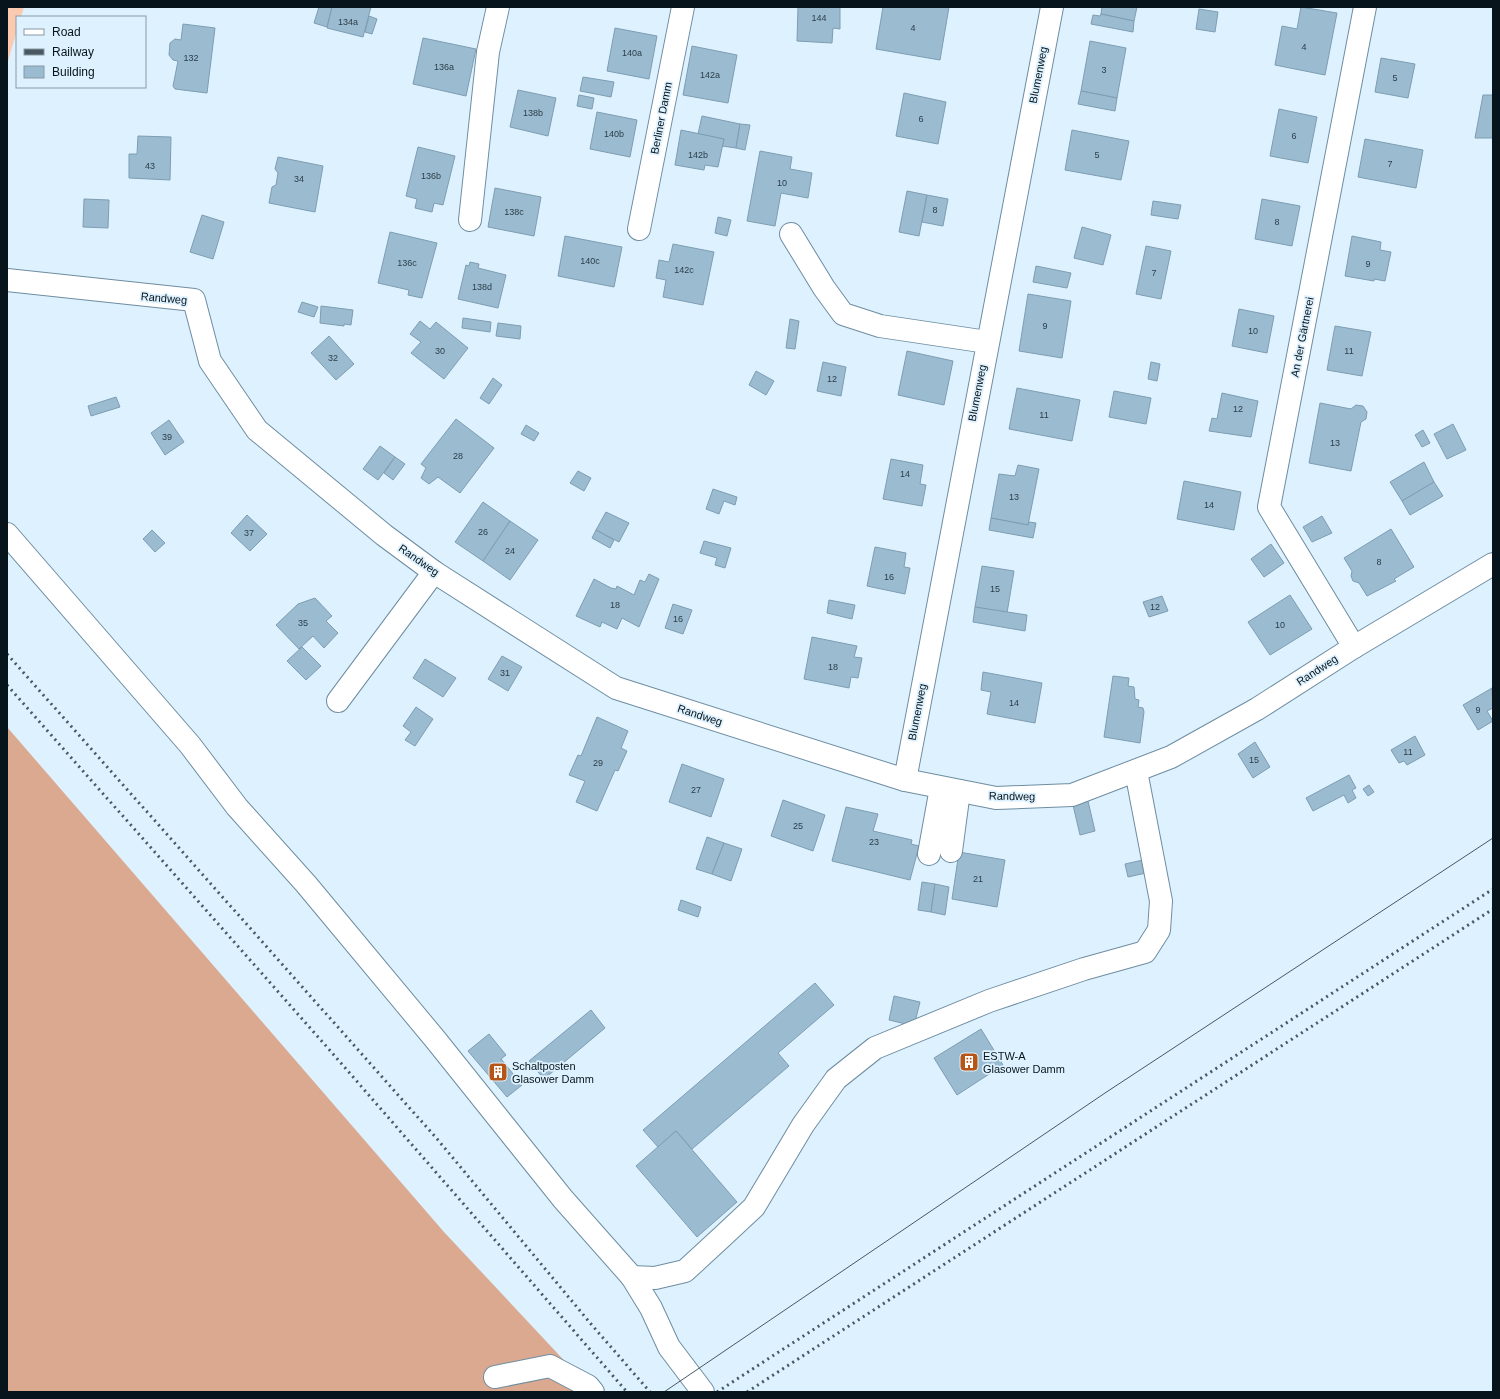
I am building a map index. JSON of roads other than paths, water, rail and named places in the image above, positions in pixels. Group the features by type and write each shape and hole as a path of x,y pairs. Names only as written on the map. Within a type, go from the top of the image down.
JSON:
{"street":[{"path":"470,220 488,52 498,7"},
{"name":"Berliner Damm","path":"639,229 683,7"},
{"name":"Blumenweg","path":"905,780 987,342 1052,7"},
{"name":"An der Gärtnerei","path":"1354,647 1269,507 1365,7"},
{"path":"791,234 824,288 842,314 880,326 987,342"},
{"name":"Randweg","path":"7,280 194,300 210,361 257,430 384,535 434,572 616,688 905,780 996,798 1072,795 1171,757 1257,709 1354,647 1493,564"},
{"path":"7,534 190,745 237,807 306,884 435,1039 563,1200 632,1277 651,1308 669,1347 703,1392"},
{"path":"338,701 434,572"},
{"path":"632,1277 655,1278 685,1271 724,1236 754,1207 803,1125 836,1079 875,1048 990,1001 1084,969 1145,952 1160,930 1161,901 1136,771"},
{"path":"950,789 951,851"},
{"path":"929,854 950,789"},
{"path":"495,1377 550,1366 588,1386 593,1392"}],"tram line":[{"path":"664,1392 1105,1093 1493,838"}],"railway":[{"path":"7,654 438,1140 591,1324 650,1392"},
{"path":"7,685 327,1047 627,1392"},
{"path":"717,1392 1493,889"},
{"path":"747,1392 1493,909"}],"place":[{"name":"ESTW-A Glasower Damm","path":"969,1062"},
{"name":"Schaltposten Glasower Damm","path":"498,1072"}]}
